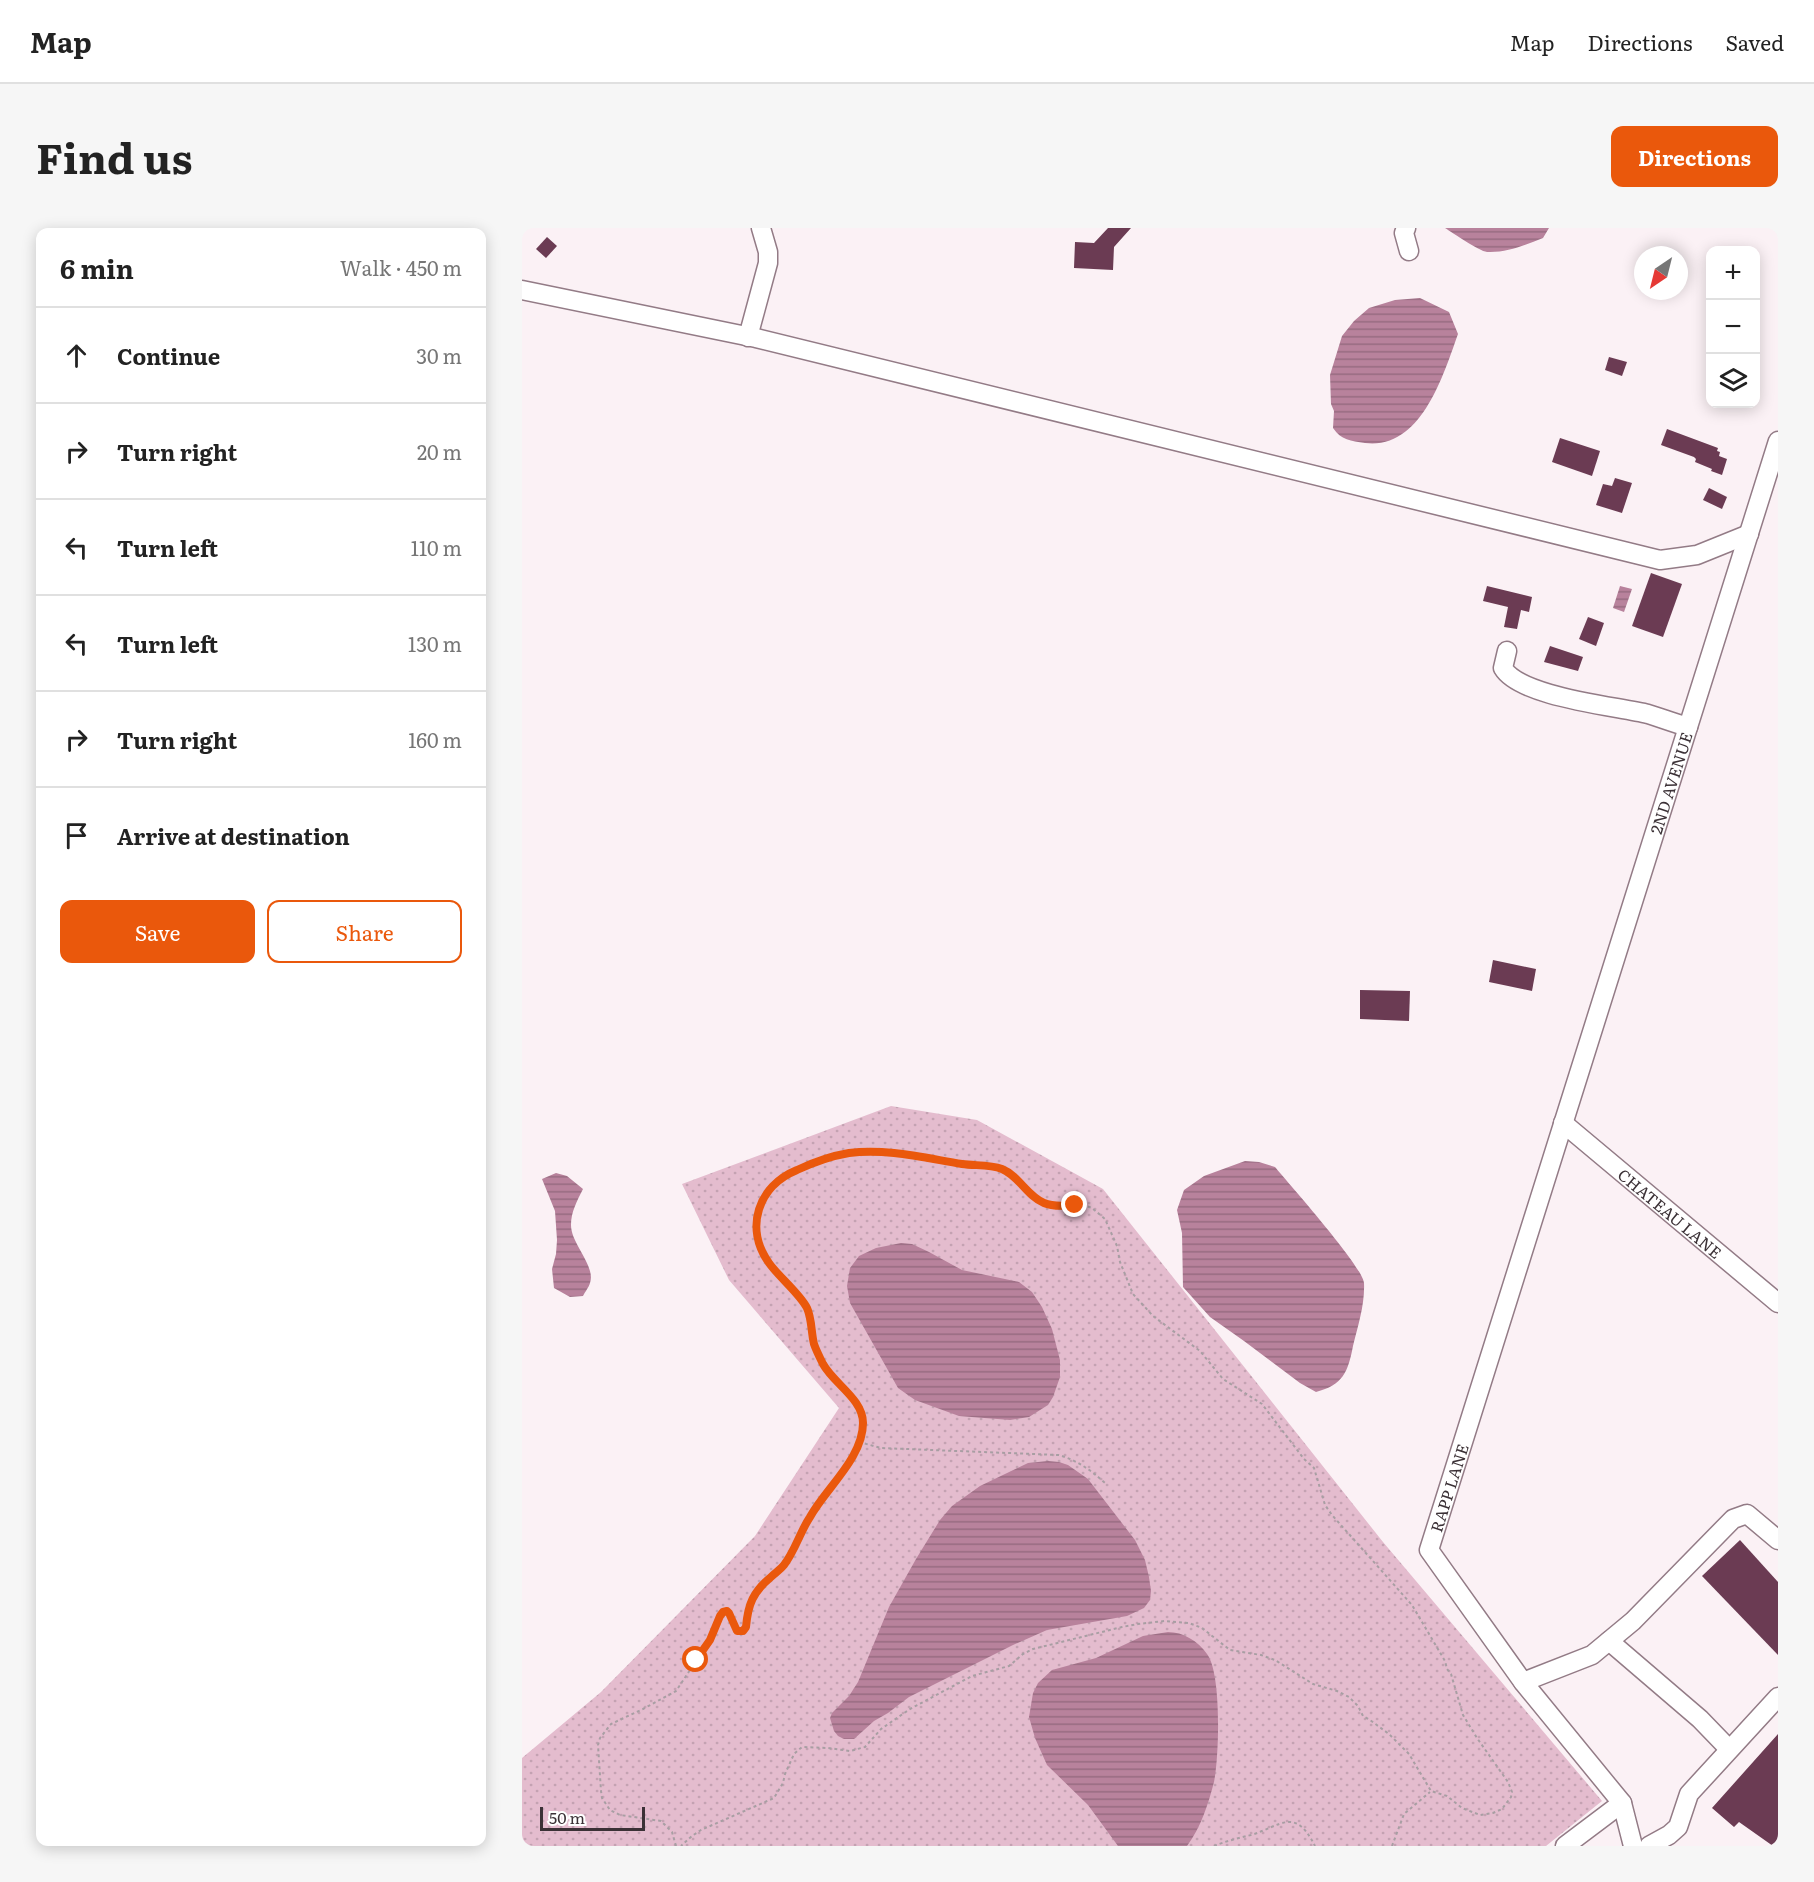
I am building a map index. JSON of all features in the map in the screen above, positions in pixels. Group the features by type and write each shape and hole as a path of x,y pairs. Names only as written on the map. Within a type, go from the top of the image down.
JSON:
{"street":[{"path":"748,337 768,263 768,252 760,228"},
{"path":"1406,228 1404,233 1409,250"},
{"path":"522,290 748,337 1660,560 1697,555 1749,534"},
{"name":"2ND AVENUE","path":"1563,1123 1778,441"},
{"path":"1507,651 1503,668 1507,674 1543,692 1648,715 1688,727"},
{"name":"CHATEAU LANE","path":"1563,1123 1778,1303"},
{"name":"RAPP LANE","path":"1563,1123 1429,1550 1522,1682 1622,1803 1633,1846"},
{"path":"1522,1682 1592,1655 1651,1604 1733,1519 1747,1514 1778,1540"},
{"path":"1609,1641 1700,1719 1729,1749"},
{"path":"1649,1846 1678,1827 1689,1794 1778,1697"},
{"path":"1565,1846 1622,1803"}],"path":[{"path":"676,1846 672,1832 661,1821 620,1815 610,1810 602,1798 601,1791 598,1753 600,1738 611,1724 676,1691 710,1640 723,1612 729,1613 737,1631 743,1631 746,1627 753,1595 786,1563 808,1518 843,1472 859,1442 863,1422 860,1409 823,1365 814,1345 807,1310 769,1263 759,1242 756,1222 759,1207 765,1195 790,1173 813,1162 836,1155 866,1152 886,1152 1002,1169 1014,1176 1043,1203 1064,1206 1084,1205 1092,1208 1105,1220 1117,1246 1120,1262 1133,1294 1153,1316 1200,1351 1223,1379 1263,1404 1304,1459 1314,1468 1325,1505 1341,1527 1412,1605 1445,1661 1463,1715 1508,1782 1512,1792 1502,1809 1493,1814 1480,1815 1462,1808 1447,1796 1431,1791 1409,1754 1389,1734 1363,1716 1358,1706 1349,1697 1313,1684 1275,1660 1261,1655 1230,1650 1203,1628 1189,1623 1165,1621 1122,1626 1033,1649 1009,1666 972,1676 910,1708 881,1729 865,1747 850,1751 802,1747 794,1754 783,1784 774,1798 701,1830 681,1846"},
{"path":"859,1442 881,1448 1059,1455 1073,1459 1091,1470 1106,1484"},
{"path":"1392,1846 1404,1814 1431,1791"},
{"path":"1214,1846 1288,1821 1304,1831 1315,1846"}],"shaded area":[{"path":"1445,228 1549,228 1543,238 1509,250 1487,252"},
{"path":"1420,298 1449,312 1458,334 1437,389 1415,423 1401,435 1384,442 1365,443 1343,437 1333,428 1334,411 1331,404 1330,375 1342,336 1369,308 1395,300"},
{"path":"1620,586 1632,589 1624,612 1613,608"},
{"path":"891,1106 977,1120 1103,1189 1383,1542 1602,1801 1546,1846 522,1846 522,1758 601,1692 755,1536 839,1408 729,1280 682,1184"},
{"path":"1245,1161 1275,1167 1339,1244 1361,1274 1364,1283 1362,1307 1346,1370 1332,1386 1316,1392 1300,1383 1210,1317 1183,1287 1182,1233 1177,1210 1184,1190 1204,1176"},
{"path":"556,1173 567,1176 583,1189 573,1211 571,1225 575,1240 590,1269 589,1285 583,1296 570,1297 554,1288 552,1269 557,1240 555,1211 542,1179"},
{"path":"901,1243 912,1244 962,1270 1019,1282 1032,1292 1052,1329 1060,1360 1060,1377 1048,1405 1029,1417 1010,1420 959,1416 915,1400 898,1388 850,1303 847,1286 850,1268 859,1256 876,1248"},
{"path":"1048,1461 1068,1465 1088,1479 1135,1540 1145,1560 1151,1591 1150,1600 1144,1608 1127,1616 1047,1630 909,1697 874,1721 854,1739 844,1739 838,1736 830,1718 832,1713 849,1696 858,1682 889,1607 940,1520 952,1506 980,1486 1028,1463"},
{"path":"1168,1632 1195,1641 1207,1654 1212,1664 1218,1716 1214,1782 1204,1816 1187,1846 1118,1846 1088,1805 1047,1765 1029,1717 1033,1693 1038,1683 1052,1670 1096,1658 1143,1636"}],"building":[{"path":"1108,228 1131,228 1114,247 1113,270 1074,268 1075,242 1094,243"},
{"path":"547,237 557,246 546,258 536,249"},
{"path":"1609,357 1627,362 1622,376 1605,370"},
{"path":"1667,429 1718,448 1719,456 1727,459 1722,475 1695,462 1694,457 1661,445"},
{"path":"1560,438 1600,451 1592,476 1552,462"},
{"path":"1615,478 1632,483 1622,513 1596,505 1603,484 1612,486"},
{"path":"1709,488 1727,497 1722,509 1703,500"},
{"path":"1651,573 1682,584 1663,637 1632,626"},
{"path":"1487,586 1532,597 1529,612 1521,610 1517,629 1504,627 1508,607 1483,601"},
{"path":"1588,617 1604,623 1596,646 1579,639"},
{"path":"1550,646 1583,657 1578,671 1544,662"},
{"path":"1493,960 1536,969 1532,991 1489,982"},
{"path":"1360,990 1410,991 1409,1021 1360,1019"},
{"path":"1740,1540 1778,1582 1778,1655 1702,1576"},
{"path":"1778,1734 1778,1846 1773,1846 1739,1822 1734,1827 1712,1808"}],"route":[{"path":"696,1660 710,1640 723,1612 729,1613 737,1631 743,1631 746,1627 753,1595 779,1572 790,1557 808,1518 843,1472 859,1443 863,1422 860,1409 823,1365 814,1345 812,1328 804,1304 769,1263 759,1242 757,1214 765,1195 781,1179 813,1162 850,1153 886,1152 1002,1169 1014,1176 1043,1203 1075,1205"}]}
